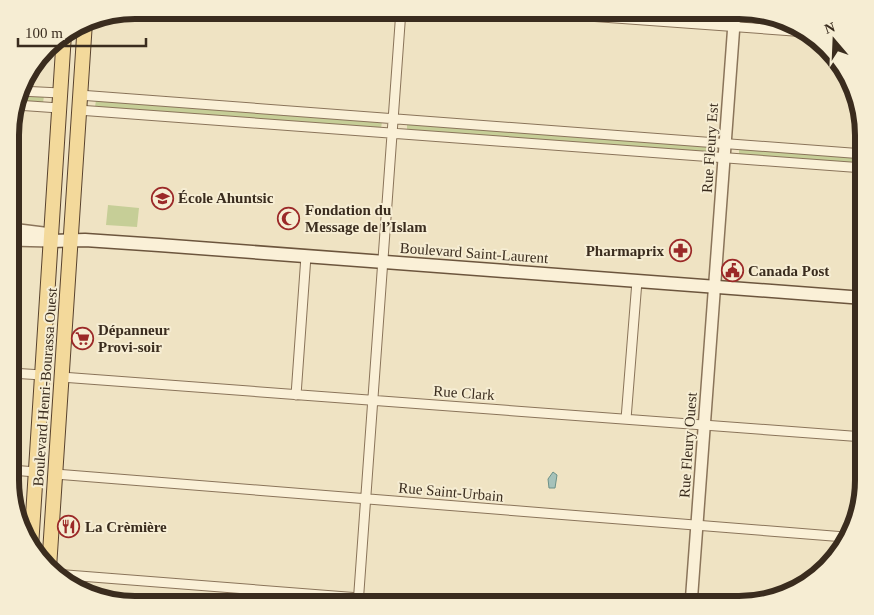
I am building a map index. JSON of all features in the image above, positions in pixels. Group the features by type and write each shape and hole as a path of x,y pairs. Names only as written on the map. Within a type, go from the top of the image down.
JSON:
{"main road":[{"name":"Boulevard Henri-Bourassa Ouest","path":"50,559 61,377 75,240 78,110 84,30"},
{"name":"Boulevard Henri-Bourassa Ouest","path":"32,533 63,43"},
{"name":"Boulevard Saint-Laurent","path":"51,238 855,297"}],"street":[{"path":"358,596 399,19"},
{"path":"627,19 791,31"},
{"name":"Rue Fleury Est","path":"715,287 734,19"},
{"path":"27,92 60,94"},
{"path":"79,95 855,153"},
{"path":"23,105 59,108"},
{"path":"78,110 855,167"},
{"name":"Boulevard Saint-Laurent","path":"19,231 51,238"},
{"name":"Boulevard Saint-Laurent","path":"19,240 51,238"},
{"path":"296,394 306,256"},
{"path":"626,420 637,281"},
{"name":"Rue Fleury Ouest","path":"692,596 696,526 715,287"},
{"path":"19,374 42,375"},
{"name":"Rue Clark","path":"61,377 855,436"},
{"path":"19,471 36,472"},
{"name":"Rue Saint-Urbain","path":"55,474 841,537"},
{"path":"68,575 302,596"}],"green space":[{"path":"26,95 44,96 43,103 24,102"},
{"path":"96,100 382,121 381,129 95,107"},
{"path":"407,123 711,146 711,153 407,131"},
{"path":"739,149 855,157 855,163 739,155"},
{"path":"108,205 139,208 137,227 106,225"}],"water":[{"path":"553,472 557,475 555,488 549,488 548,479"}],"place":[{"name":"École Ahuntsic","path":"162,198"},
{"name":"Fondation du Message de l’Islam","path":"289,219"},
{"name":"Pharmaprix","path":"680,251"},
{"name":"Canada Post","path":"732,271"},
{"name":"Dépanneur Provi-soir","path":"82,339"},
{"name":"La Crèmière","path":"69,527"}]}
